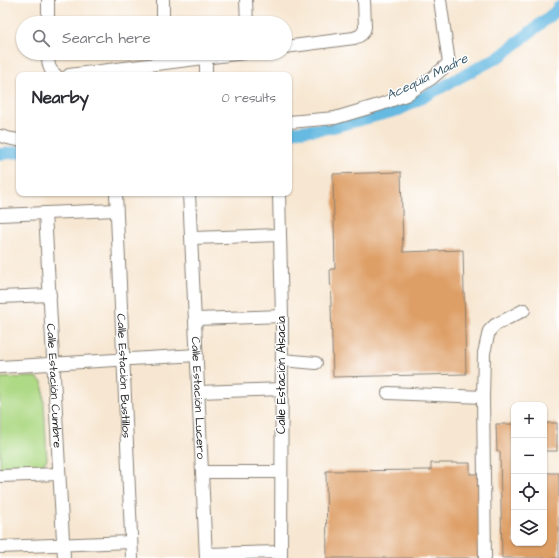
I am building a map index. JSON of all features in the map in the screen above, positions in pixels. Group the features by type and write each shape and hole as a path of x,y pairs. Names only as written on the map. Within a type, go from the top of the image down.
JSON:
{"street":[{"path":"48,0 48,16"},
{"path":"163,0 163,16"},
{"path":"246,0 247,16"},
{"path":"292,46 361,36 365,27 364,0"},
{"path":"292,122 335,118 382,104 406,95 432,78 449,63 440,0"},
{"path":"49,60 50,67 53,72"},
{"path":"86,72 153,60"},
{"path":"206,60 206,72"},
{"path":"0,136 16,140"},
{"name":"Calle Estación Bustillos","path":"116,196 132,558"},
{"name":"Calle Estación Lucero","path":"189,196 206,556"},
{"name":"Calle Estación Alsacia","path":"280,196 282,316 281,555"},
{"path":"0,215 116,210"},
{"name":"Calle Estación Cumbre","path":"45,213 64,558"},
{"path":"192,238 280,235"},
{"path":"0,297 50,295"},
{"path":"485,558 483,397 484,353 489,331 495,325 524,310"},
{"path":"196,319 282,316"},
{"path":"0,367 197,355"},
{"path":"282,360 316,363"},
{"path":"199,392 282,390"},
{"path":"388,393 483,397"},
{"path":"203,472 281,472"},
{"path":"0,476 59,474"},
{"path":"0,547 131,542"},
{"path":"206,556 281,555"}],"green space":[{"path":"36,377 43,383 47,460 38,468 0,469 0,378"}],"building":[{"path":"401,172 403,252 463,250 466,374 333,377 330,269 335,269 333,174"},
{"path":"547,423 557,423 557,451 547,451"},
{"path":"496,424 511,424 511,546 547,546 547,473 559,473 559,558 502,558 500,451 497,451"},
{"path":"431,463 470,463 470,474 479,474 481,558 327,558 326,471 431,470"}],"waterway":[{"name":"Acequia Madre","path":"292,132 329,128 399,110 502,55 555,12 559,7"},
{"name":"Acequia Madre","path":"0,154 16,152"}]}
